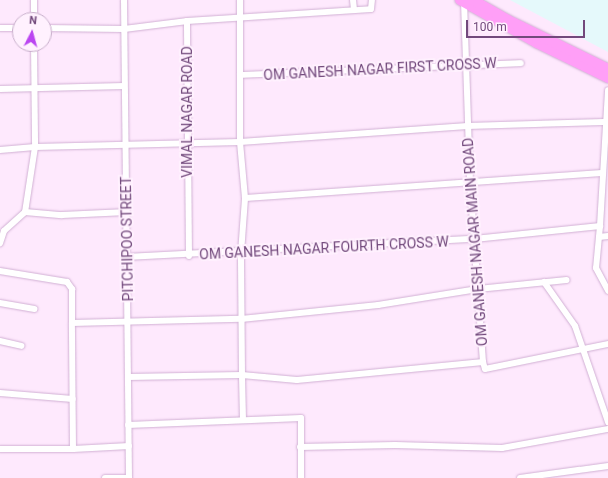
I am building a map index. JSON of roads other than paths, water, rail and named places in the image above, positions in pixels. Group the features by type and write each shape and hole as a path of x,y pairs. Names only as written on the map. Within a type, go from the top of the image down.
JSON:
{"main road":[{"path":"466,1 608,69"},
{"path":"466,1 608,78"}],"street":[{"path":"34,0 34,12"},
{"name":"PITCHIPOO STREET","path":"124,0 129,478"},
{"path":"240,0 240,142 245,198 241,253 243,420"},
{"path":"353,0 354,9"},
{"path":"52,28 124,28 240,16 371,9 372,0"},
{"name":"OM GANESH NAGAR MAIN ROAD","path":"128,377 242,374 297,380 483,362 470,182 464,66 466,1"},
{"name":"VIMAL NAGAR ROAD","path":"187,21 186,142 189,256"},
{"path":"0,28 12,28"},
{"path":"0,243 2,232 25,212 35,147 34,52"},
{"name":"OM GANESH NAGAR FIRST CROSS W","path":"240,75 521,63"},
{"path":"0,89 124,86"},
{"path":"608,90 604,122 600,226 596,268 608,291"},
{"path":"0,150 35,147 125,146 186,142 240,142 468,126 604,122"},
{"path":"245,198 602,173"},
{"path":"25,212 62,215 127,212"},
{"name":"OM GANESH NAGAR FOURTH CROSS W","path":"126,257 189,256 474,239 600,226"},
{"path":"599,237 608,236"},
{"path":"0,271 67,282 72,289 73,449"},
{"path":"72,323 241,320 378,305 478,289 567,280"},
{"path":"544,282 575,326 608,422"},
{"path":"0,303 34,309"},
{"path":"0,341 21,346"},
{"path":"483,362 485,368 608,344"},
{"path":"0,393 72,399"},
{"path":"600,397 608,395"},
{"path":"128,425 301,418 301,478"},
{"path":"300,446 395,444 502,448 608,429"},
{"path":"0,449 73,449 129,446"},
{"path":"520,478 608,466"},
{"path":"105,478 129,478"}]}
